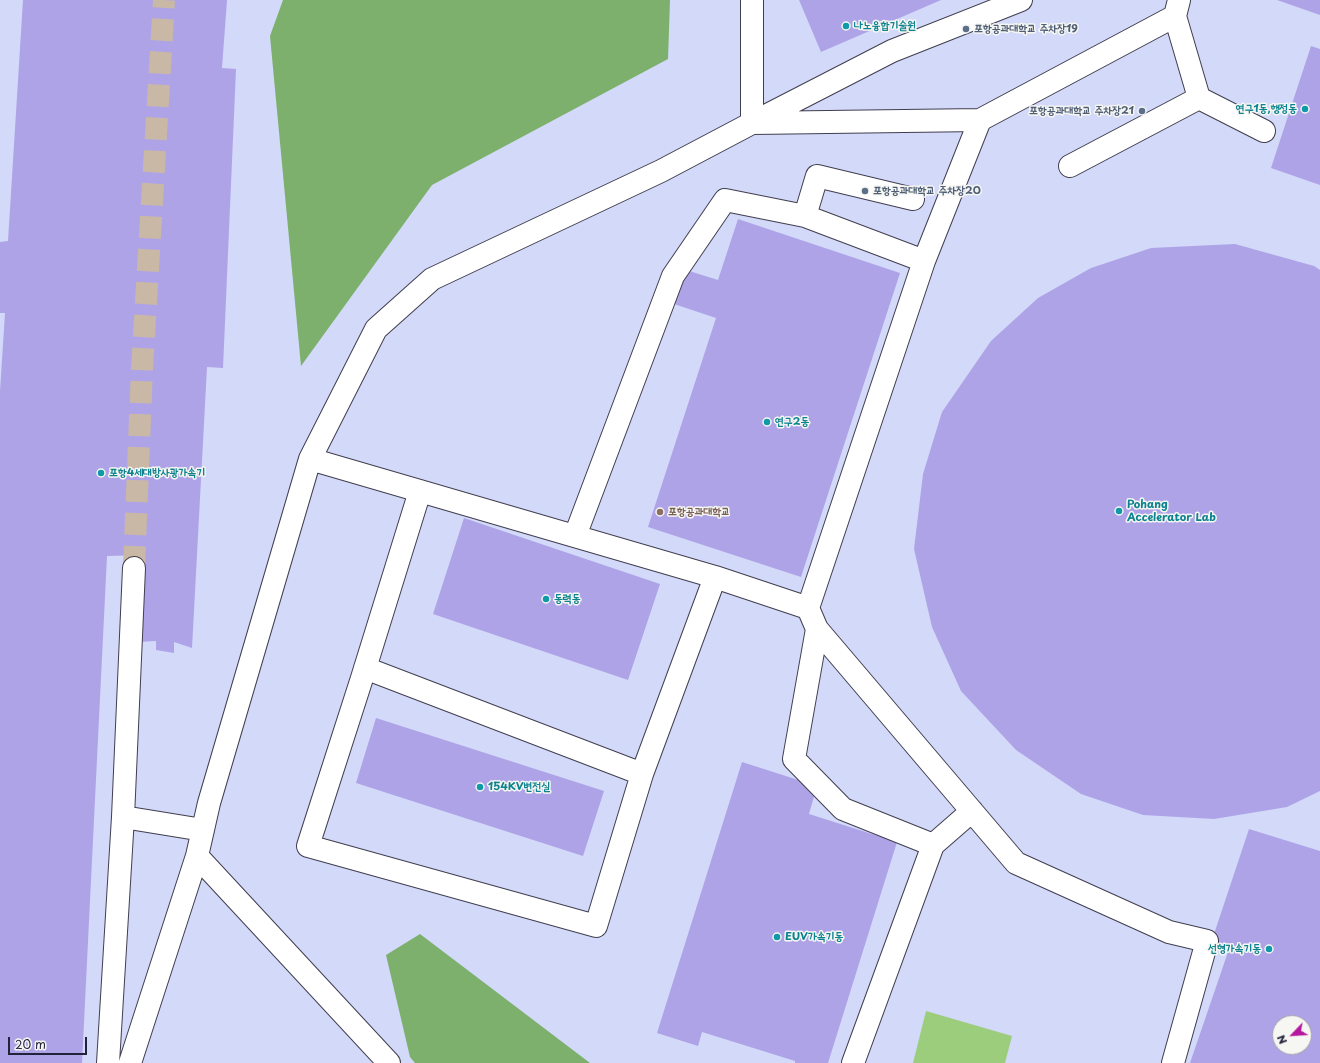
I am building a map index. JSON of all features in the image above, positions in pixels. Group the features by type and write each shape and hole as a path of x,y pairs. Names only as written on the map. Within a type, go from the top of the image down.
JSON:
{"lane":[{"path":"752,0 752,123"},
{"path":"130,1063 197,856 211,796 310,459 376,329 432,279 661,171 892,51 1021,0"},
{"path":"752,123 980,120 1177,8 1199,98 1264,131"},
{"path":"1070,166 1199,98"},
{"path":"980,120 924,261 808,608 817,629 1016,863 1170,932 1207,941 1173,1063"},
{"path":"805,216 817,176 913,199"},
{"path":"575,536 673,276 725,200 805,216 924,261"},
{"path":"310,459 715,577 808,608"},
{"path":"420,491 308,846 596,926 642,774 715,577"},
{"path":"108,1063 123,817 134,568"},
{"path":"817,629 794,759 843,809 933,845"},
{"path":"365,668 642,774"},
{"path":"853,1063 933,845 972,811"},
{"path":"123,817 203,830"},
{"path":"197,856 389,1063"}],"shaded area":[{"name":"포항공과대학교","path":"0,0 1320,0 1320,1063 0,1063"}],"green space":[{"path":"283,0 670,0 668,59 432,185 301,366 270,36"},
{"path":"420,934 590,1063 415,1063 410,1057 386,955"},
{"path":"926,1011 1012,1036 1005,1063 913,1063"}],"building":[{"name":"포항4세대방사광가속기","path":"23,0 227,0 222,68 236,69 223,368 207,367 192,648 174,642 174,653 156,650 156,641 137,642 142,555 107,556 82,1063 0,1063 0,391 5,313 0,313 0,242 8,241"},
{"name":"나노융합기술원","path":"799,0 941,0 821,52"},
{"path":"1277,0 1320,0 1320,15"},
{"name":"연구1동,행정동","path":"1311,46 1320,49 1320,185 1271,168"},
{"name":"연구2동","path":"738,219 900,273 801,577 648,527 716,318 674,304 686,270 718,280"},
{"name":"Pohang Accelerator Lab","path":"1235,244 1314,266 1320,270 1320,791 1287,807 1214,819 1143,815 1081,794 1016,750 961,691 932,627 914,549 923,474 942,412 991,341 1038,298 1091,268 1151,248"},
{"name":"동력동","path":"464,518 660,584 628,680 433,614"},
{"name":"154KV변전실","path":"376,718 604,791 583,856 356,783"},
{"name":"EUV가속기동","path":"742,762 817,786 809,814 897,842 828,1063 795,1063 795,1061 702,1032 698,1046 657,1033"},
{"name":"선형가속기동","path":"1249,829 1320,851 1320,1063 1190,1063 1228,952 1210,946"}],"tunnel":[{"path":"134,568 142,369 164,0"}],"place":[{"name":"나노융합기술원","path":"846,26"},
{"name":"포항공과대학교 주차장19","path":"966,29"},
{"name":"연구1동,행정동","path":"1305,109"},
{"name":"포항공과대학교 주차장21","path":"1142,111"},
{"name":"포항공과대학교 주차장20","path":"865,191"},
{"name":"연구2동","path":"767,422"},
{"name":"포항4세대방사광가속기","path":"101,473"},
{"name":"Pohang Accelerator Lab","path":"1119,511"},
{"name":"포항공과대학교","path":"660,512"},
{"name":"동력동","path":"546,599"},
{"name":"154KV변전실","path":"480,787"},
{"name":"EUV가속기동","path":"777,937"},
{"name":"선형가속기동","path":"1269,949"}]}
